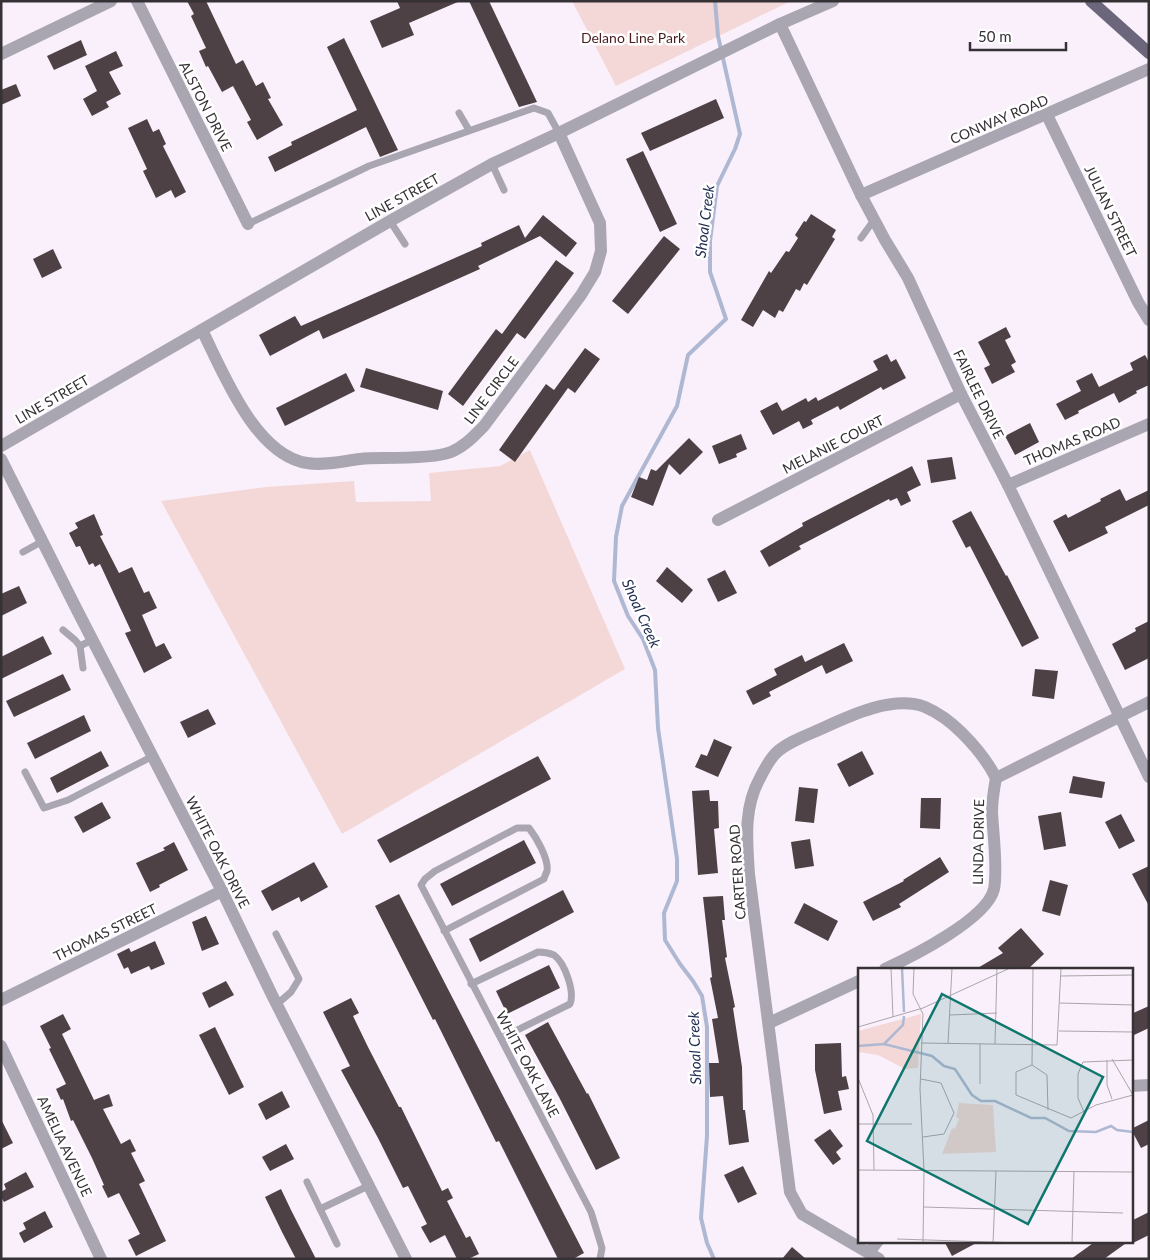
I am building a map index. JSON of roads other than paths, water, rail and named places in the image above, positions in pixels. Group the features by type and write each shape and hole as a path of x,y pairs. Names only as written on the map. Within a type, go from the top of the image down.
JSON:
{"main road":[{"path":"1091,1 1149,53"}],"street":[{"path":"1,54 111,1"},
{"name":"ALSTON DRIVE","path":"137,1 248,224"},
{"name":"LINE STREET","path":"1,446 390,220 492,164 780,24 833,1"},
{"name":"FAIRLEE DRIVE","path":"780,24 861,195 908,278 962,394 1008,484 1149,777"},
{"name":"CONWAY ROAD","path":"861,195 1149,69"},
{"name":"JULIAN STREET","path":"1047,115 1138,302 1149,320"},
{"name":"LINE CIRCLE","path":"202,330 231,388 253,425 270,445 288,456 307,463 332,463 362,458 421,456 451,452 469,441 484,426 595,272 601,251 600,222 559,133"},
{"name":"MELANIE COURT","path":"718,520 962,394"},
{"name":"THOMAS ROAD","path":"1008,484 1149,424"},
{"name":"WHITE OAK DRIVE","path":"1,459 222,891 276,1005 406,1259"},
{"path":"996,778 1149,702"},
{"name":"CARTER ROAD","path":"874,1256 802,1214 790,1192 750,874 746,826 751,798 759,778 777,752 797,740 849,715 902,703 924,707 949,720 987,760 996,778"},
{"name":"LINDA DRIVE","path":"887,968 960,927 982,910 994,890 992,809 996,778"},
{"name":"THOMAS STREET","path":"1,1000 222,891"},
{"path":"769,1023 858,981"},
{"name":"AMELIA AVENUE","path":"1,1046 101,1259"},
{"path":"1132,1086 1149,1085"},
{"path":"874,1256 878,1242"}],"lane":[{"path":"248,224 369,166 534,108 548,113 559,133"},
{"path":"459,113 469,130"},
{"path":"492,164 504,190"},
{"path":"390,220 405,244"},
{"path":"861,238 874,220"},
{"path":"23,552 42,541"},
{"path":"62,630 76,640 80,646 83,668"},
{"path":"80,646 92,640"},
{"path":"25,772 44,808 68,800 153,756"},
{"name":"WHITE OAK LANE","path":"444,931 544,879 547,871 546,860 536,837 529,828 517,828 435,871 425,879 421,886 444,931 501,1038 591,1212 602,1248 600,1259"},
{"path":"276,934 298,979 290,992 276,1005"},
{"path":"472,984 538,952 554,956 564,968 569,980 572,998 570,1004 501,1038"},
{"path":"307,1182 337,1244"},
{"path":"320,1209 368,1186"}],"waterway":[{"name":"Shoal Creek","path":"714,1259 707,1243 701,1218 707,1136 707,1027 702,996 665,940 664,913 677,881 677,859 658,728 655,670 643,639 628,616 614,581 616,537 622,506 677,406 688,355 726,319 710,272 710,241 717,186 740,134 718,36 715,1"}],"park label":[{"name":"Delano Line Park","path":"633,37"}]}
